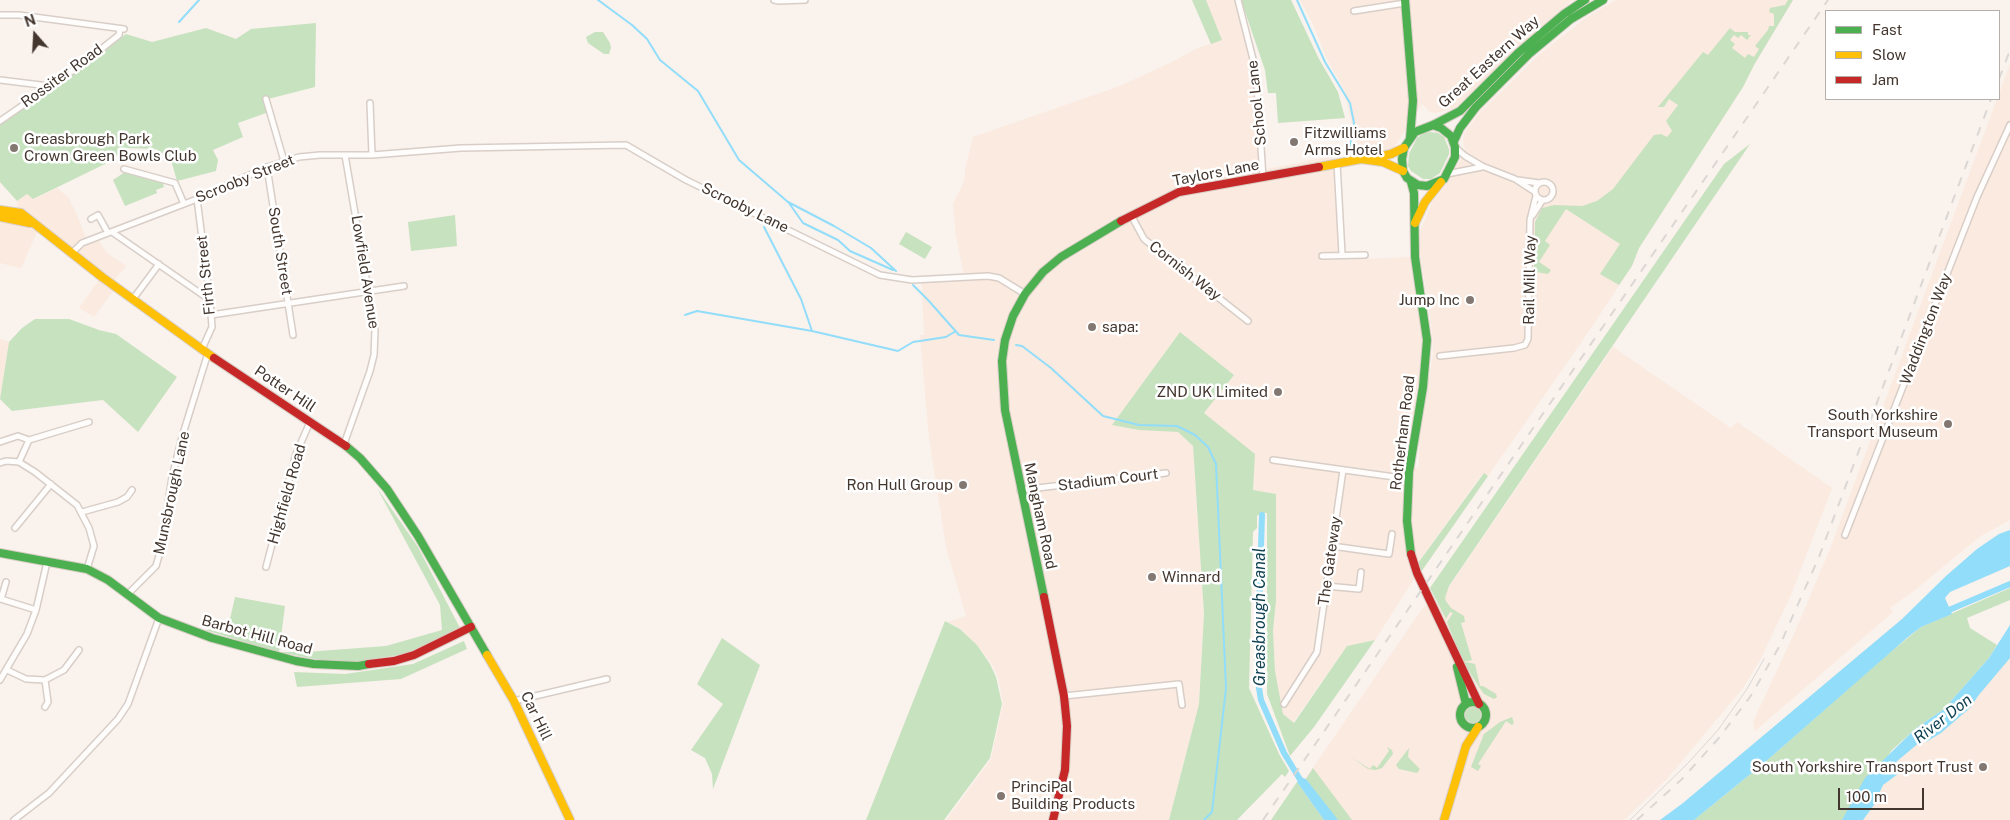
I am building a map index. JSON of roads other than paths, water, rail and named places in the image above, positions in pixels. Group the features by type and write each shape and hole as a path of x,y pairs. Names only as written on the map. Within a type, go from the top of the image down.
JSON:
{"main road":[{"name":"Great Eastern Way","path":"1425,123 1460,111 1518,53 1564,14 1585,0"},
{"name":"Great Eastern Way","path":"1455,144 1460,128 1476,107 1530,54 1571,20 1603,0"},
{"path":"1405,2 1413,108 1410,138"},
{"path":"1413,108 1425,123 1447,131 1455,144 1455,158 1445,177 1427,186 1411,182 1403,171 1402,159 1404,148 1410,138 1425,123"},
{"name":"Taylors Lane","path":"1079,245 1154,203 1189,190 1368,159 1391,154 1404,148"},
{"name":"Taylors Lane","path":"1368,159 1383,162 1403,171"},
{"name":"Rotherham Road","path":"1414,226 1425,202 1445,177"},
{"name":"Rotherham Road","path":"1411,182 1414,193 1415,256 1428,340 1409,479 1407,521 1412,558 1417,573 1479,704 1484,709 1486,717 1483,724 1478,727 1466,746 1444,820"},
{"name":"Potter Hill","path":"0,212 21,213 71,254 133,299 205,351 344,444 360,458 387,489 418,536 472,627"},
{"name":"Mangham Road","path":"1053,820 1061,795 1065,770 1067,726 1064,696 1005,410 1002,361 1005,340 1013,316 1025,294 1043,272 1060,257 1079,245"},
{"name":"Barbot Hill Road","path":"0,553 87,569 108,580 159,618 212,638 296,661 344,667 383,663 414,655 472,627"},
{"name":"Car Hill","path":"472,627 514,701 570,820"},
{"name":"Rotherham Road","path":"1448,636 1466,704 1462,708 1460,715 1465,726 1466,746"},
{"path":"1466,704 1470,702 1479,704"},
{"path":"1465,726 1478,727"}],"street":[{"path":"774,0 803,0"},
{"name":"School Lane","path":"1238,0 1256,71 1264,178"},
{"path":"1354,11 1405,2"},
{"name":"Rossiter Road","path":"0,15 19,15 122,29 119,35 81,65 0,121"},
{"path":"0,80 50,86"},
{"path":"266,98 284,161"},
{"path":"370,103 372,155"},
{"name":"Waddington Way","path":"1845,536 1977,197 2010,125"},
{"path":"1455,144 1465,156 1482,166 1515,179 1547,183 1553,189 1550,198 1542,201 1515,179"},
{"name":"Scrooby Lane","path":"461,148 626,145 686,180 880,275 920,280 988,276 999,278 1025,294"},
{"name":"Scrooby Street","path":"71,254 82,243 197,199 266,167 284,161 310,155 372,155 461,148"},
{"name":"Lowfield Avenue","path":"344,444 374,355 375,330 345,155"},
{"path":"1337,163 1342,254"},
{"path":"1445,177 1482,166"},
{"name":"South Street","path":"266,167 293,335"},
{"path":"124,169 175,183 184,204"},
{"path":"1535,194 1539,183"},
{"name":"Rail Mill Way","path":"1440,356 1514,348 1525,345 1528,339 1530,220 1535,194"},
{"name":"Firth Street","path":"197,199 212,327 205,351"},
{"name":"Rail Mill Way","path":"1530,220 1542,201"},
{"path":"91,219 98,215 110,233 159,264 210,300"},
{"name":"Cornish Way","path":"1131,215 1144,239 1248,320"},
{"path":"1322,256 1342,254 1364,255"},
{"path":"133,299 159,264"},
{"path":"211,315 404,286"},
{"name":"Munsbrough Lane","path":"128,594 156,566 161,549 172,477 205,351"},
{"path":"0,442 18,436 30,440 89,422"},
{"name":"Highfield Road","path":"266,567 296,454 310,422"},
{"path":"19,462 30,440"},
{"path":"1273,460 1409,479"},
{"path":"0,463 6,461 19,462 77,505 82,512 94,546 87,569"},
{"name":"The Gateway","path":"1284,704 1317,652 1343,470"},
{"name":"Stadium Court","path":"1020,490 1166,473"},
{"path":"15,528 51,484"},
{"path":"82,512 118,502 127,497 132,490"},
{"path":"1332,546 1389,554 1392,534"},
{"path":"0,680 27,634 36,610 47,562"},
{"path":"1326,586 1359,589 1361,572"},
{"path":"6,582 2,599 36,610"},
{"path":"14,820 49,793 118,719 128,704 159,618"},
{"path":"7,670 26,678 45,680 64,670 79,650"},
{"path":"514,701 607,679"},
{"path":"45,680 48,702 45,707"},
{"path":"1064,696 1179,684 1182,705"}],"water":[{"path":"2010,530 2010,566 1950,592 1945,598 1952,614 1921,627 1908,637 1764,763 1694,820 1660,820 1683,803 1902,619 1977,549 1999,534"},
{"name":"River Don","path":"2010,625 2010,658 1971,707 1941,733 1926,742 1920,742 1896,762 1898,768 1902,771 1883,785 1874,805 1863,820 1842,820 1865,778 1915,729 1944,709 1989,658"},
{"path":"1300,777 1306,779 1338,820 1324,820 1297,782"}],"waterway":[{"path":"179,22 199,0"},
{"path":"598,0 632,25 647,39 660,60 698,91 739,160 788,202 871,248 896,271"},
{"path":"1297,0 1325,62 1350,103 1354,123 1349,153"},
{"path":"789,203 803,223 838,240 850,251 893,270"},
{"path":"764,227 801,299 812,331"},
{"path":"913,285 959,335 994,340"},
{"path":"685,315 697,311 812,331 898,351 913,342 946,337 956,331"},
{"path":"1016,345 1022,346 1051,368 1103,416 1139,425 1177,426 1195,435 1208,447 1216,464 1226,688 1212,812 1204,820"},
{"name":"Greasbrough Canal","path":"1262,515 1257,676 1261,700 1284,753 1304,786"},
{"path":"1942,613 2010,584"}],"tram line":[{"path":"1630,820 1690,761 1718,730 1747,689 1764,659"}],"railway":[{"path":"1263,820 1828,0"},
{"path":"2000,76 2010,50"},
{"path":"1637,820 1682,779 1718,739 1750,697 1779,647 1819,557 1991,100"}],"place":[{"name":"Fitzwilliams Arms Hotel","path":"1294,142"},
{"name":"Greasbrough Park Crown Green Bowls Club","path":"14,148"},
{"name":"Jump Inc","path":"1470,300"},
{"name":"sapa:","path":"1092,327"},
{"name":"ZND UK Limited","path":"1278,392"},
{"name":"South Yorkshire Transport Museum","path":"1948,424"},
{"name":"Ron Hull Group","path":"963,485"},
{"name":"Winnard","path":"1152,577"},
{"name":"South Yorkshire Transport Trust","path":"1983,767"},
{"name":"PrinciPal Building Products","path":"1001,796"}]}
